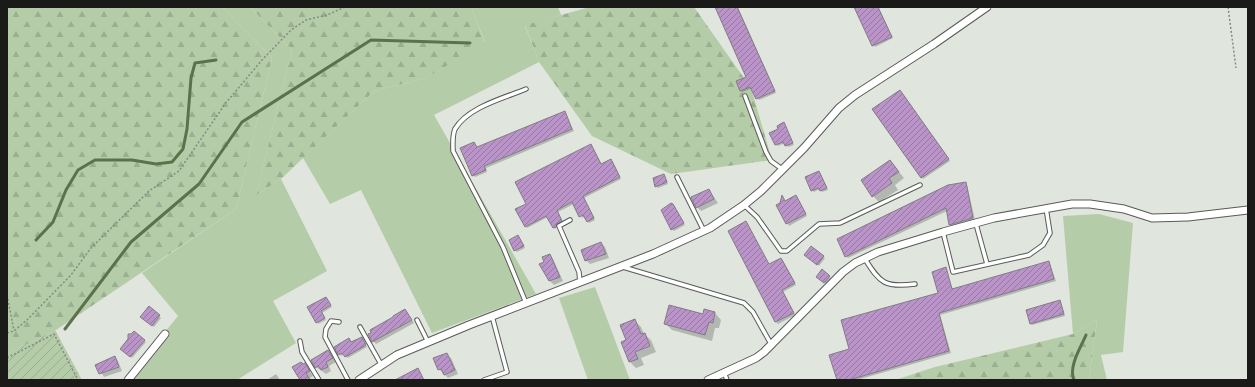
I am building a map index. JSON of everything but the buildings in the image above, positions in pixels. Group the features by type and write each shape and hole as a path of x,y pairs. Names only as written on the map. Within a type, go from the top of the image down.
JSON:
{"street":[{"path":"360,380 397,355 492,316 622,267 704,230 744,205 804,148 839,108 855,95 934,44 987,7"},
{"path":"708,380 756,358 772,346 843,272 865,258 878,252 994,218 1072,204 1090,204 1124,210 1152,218 1188,217 1248,210"},
{"path":"128,380 165,334"}],"lane":[{"path":"526,89 477,110 464,119 455,130 453,138 453,151 503,247 527,304"},
{"path":"745,96 766,152 771,161 782,169"},
{"path":"677,177 704,230"},
{"path":"744,205 757,217 781,250 787,251 819,224 840,223 920,185"},
{"path":"943,232 953,272 1029,255 1043,245 1050,233 1046,208"},
{"path":"570,220 559,226 579,272 580,282"},
{"path":"976,224 987,264"},
{"path":"865,258 878,278 886,284 899,286 915,284"},
{"path":"622,267 744,303 752,312 772,346"},
{"path":"484,380 507,372 492,316"},
{"path":"417,320 428,342"},
{"path":"339,322 331,321 326,329 326,337 348,380"},
{"path":"360,327 382,366"},
{"path":"300,341 302,352 319,380"},
{"path":"724,372 727,380"}],"path":[{"path":"7,333 14,331 28,319 71,275 91,248 149,191 180,171 225,104 262,60 291,30 306,20 327,15 346,7"},
{"path":"1228,7 1236,68"},
{"path":"7,295 14,331"},
{"path":"7,358 54,334 78,380"}],"green space":[{"path":"7,7 222,7 272,58 236,209 56,330 7,354"},
{"path":"222,7 250,7 292,50 256,195 281,179 327,271 273,301 296,343 237,380 126,380 178,316 142,273 236,209 272,58"},
{"path":"250,7 471,7 485,43 426,78 374,91 281,179 256,195 292,50"},
{"path":"471,7 558,7 561,15 525,26 539,62 434,115 536,294 432,333 361,190 330,204 303,158 374,91 426,78 485,42"},
{"path":"590,7 694,7 751,88 772,160 671,174 592,136 539,62 525,25"},
{"path":"1099,214 1133,223 1123,352 1101,355 1107,380 1089,380 1097,320 1073,334 1063,216"},
{"path":"595,287 630,380 588,380 559,298"},
{"path":"1097,320 1089,380 895,380 935,367 1073,334"},
{"path":"55,330 82,380 7,380 7,354"}],"waterway":[{"path":"65,329 131,242 199,184 242,122 371,40 470,43"},
{"path":"36,240 53,222 66,190 78,170 95,160 132,160 156,164 172,162 183,149 187,129 191,78 195,63 216,60"},
{"path":"1074,380 1074,363 1086,335"}]}
